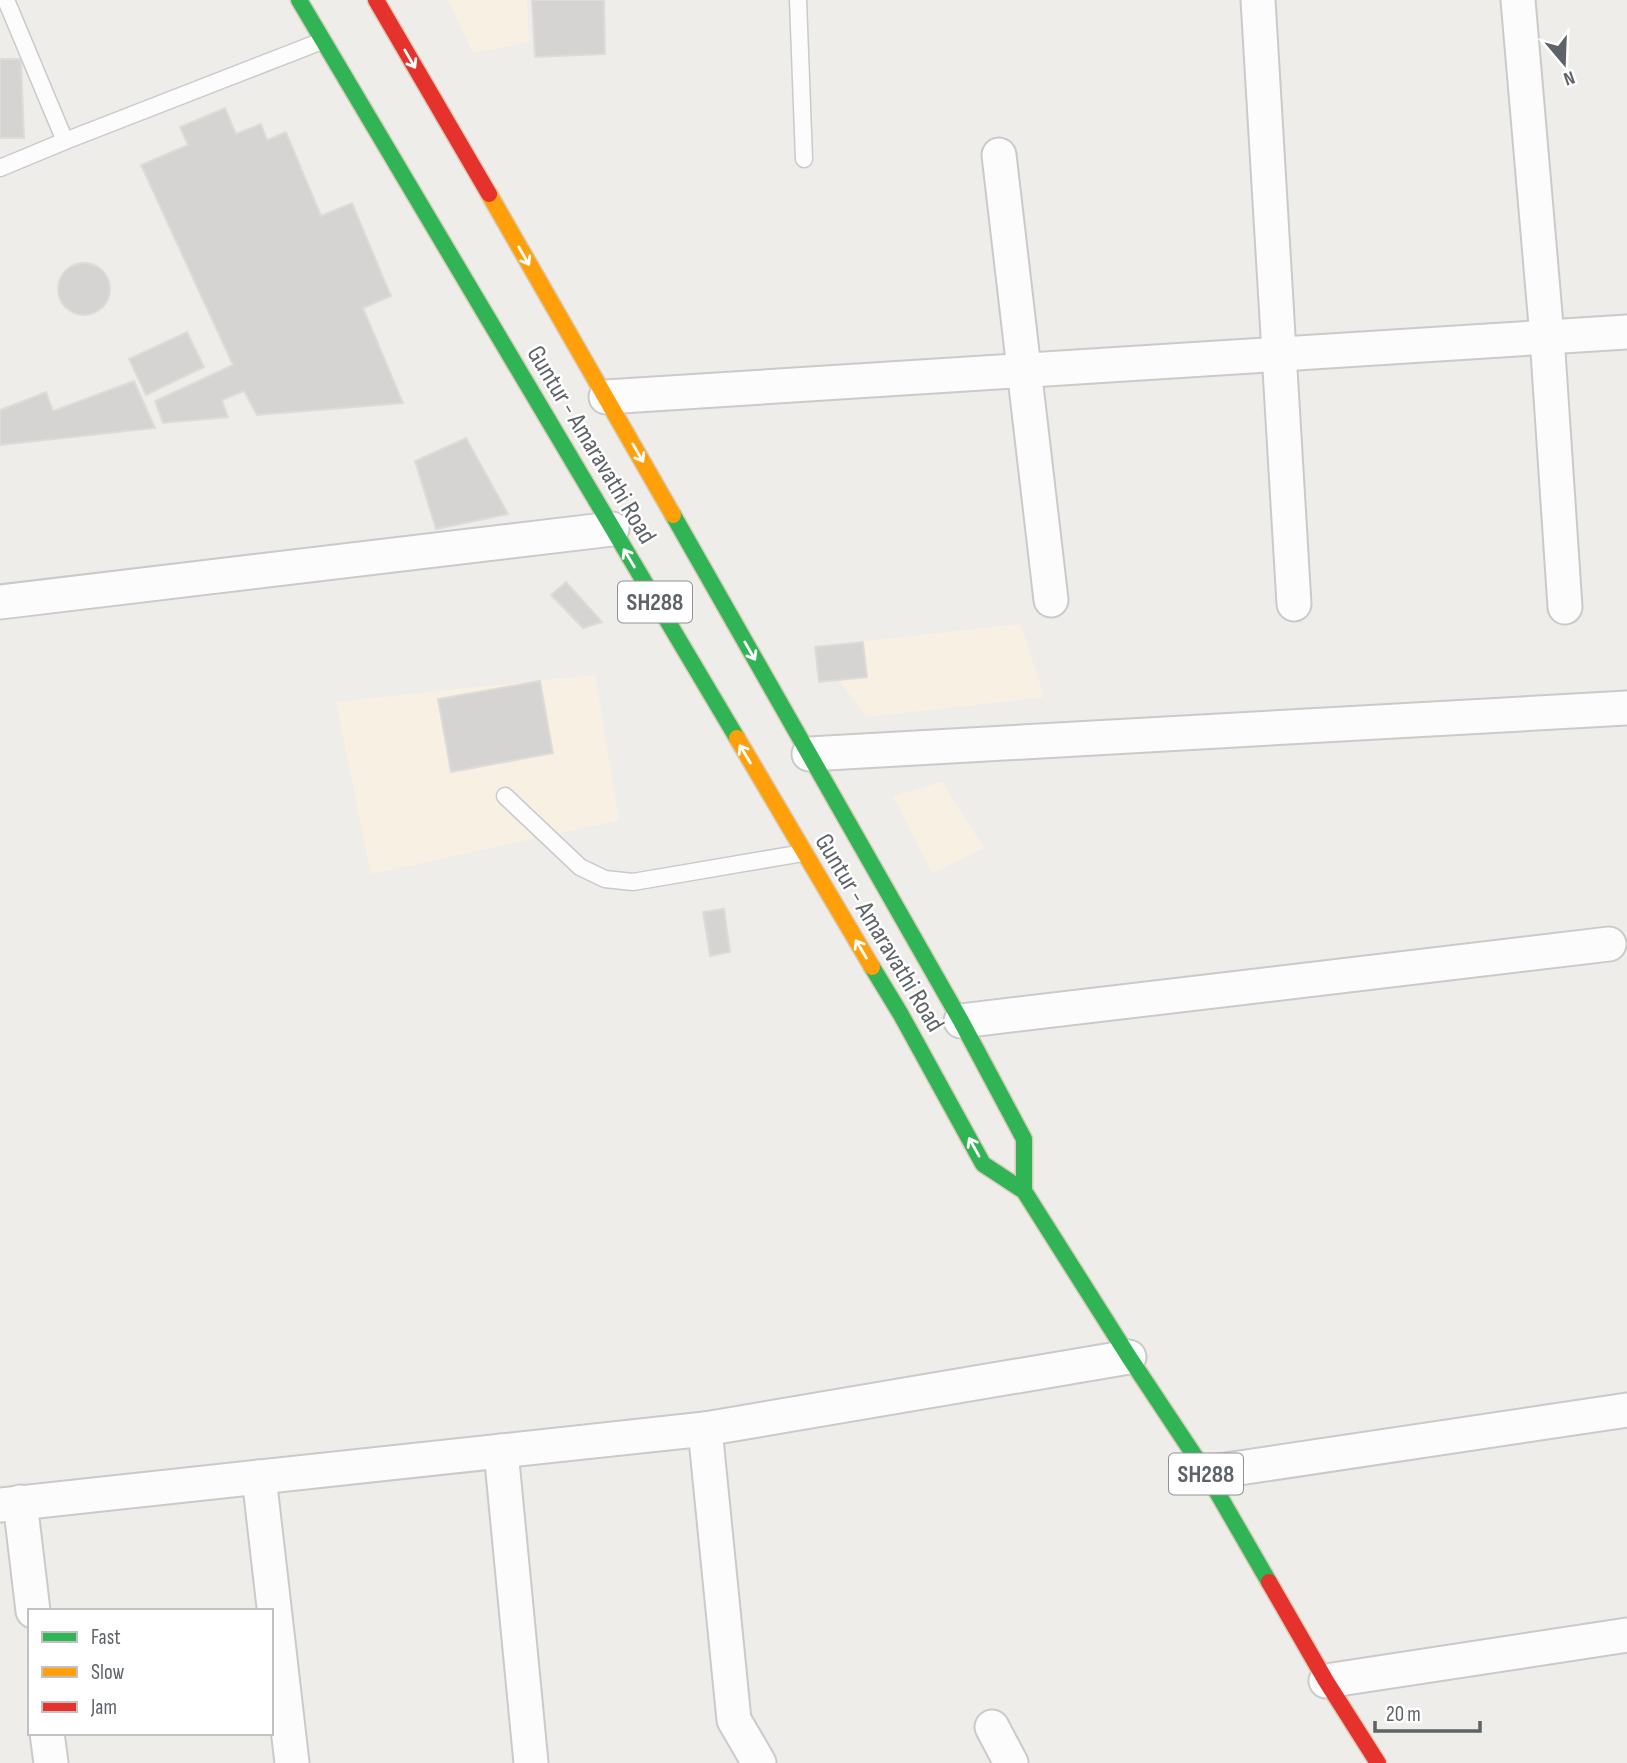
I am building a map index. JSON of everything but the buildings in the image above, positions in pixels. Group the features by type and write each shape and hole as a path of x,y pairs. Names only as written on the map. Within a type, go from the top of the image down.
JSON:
{"main road":[{"name":"Guntur - Amaravathi Road","path":"299,0 900,1013 984,1164 1024,1191 1206,1473 1326,1681 1378,1763"},
{"name":"Guntur - Amaravathi Road","path":"376,0 606,397 961,1021 1024,1139 1024,1191"}],"street":[{"path":"1258,0 1294,604"},
{"path":"1518,0 1547,337 1565,607"},
{"path":"999,155 1051,600"},
{"path":"606,397 1627,332"},
{"path":"0,602 612,530"},
{"path":"809,754 1627,708"},
{"path":"961,1021 1609,944"},
{"path":"33,1609 10,1504 705,1429 1129,1357"},
{"path":"1206,1473 1627,1410"},
{"path":"705,1429 734,1720 760,1763"},
{"path":"501,1451 531,1763"},
{"path":"259,1477 292,1763"},
{"path":"1326,1681 1627,1635"},
{"path":"992,1727 1011,1763"},
{"path":"47,1735 51,1763"}],"lane":[{"path":"6,0 65,141"},
{"path":"798,0 804,159"},
{"path":"0,168 322,41"},
{"path":"505,796 580,867 605,879 633,882 803,853"}],"shaded area":[{"path":"448,0 527,0 529,42 473,53"},
{"path":"1021,624 1044,697 866,717 815,647"},
{"path":"595,675 619,820 371,874 336,702"},
{"path":"942,782 984,848 932,873 893,796"}],"traffic: fast":[{"path":"299,0 737,738"},
{"path":"673,515 961,1021 1024,1139 1024,1191"},
{"path":"872,967 983,1164 1024,1191 1206,1473 1269,1582"}],"traffic: slow":[{"path":"489,194 673,515"},
{"path":"737,738 872,967"}],"traffic: jam":[{"path":"376,0 489,194"},
{"path":"1269,1582 1326,1681 1378,1763"}]}
